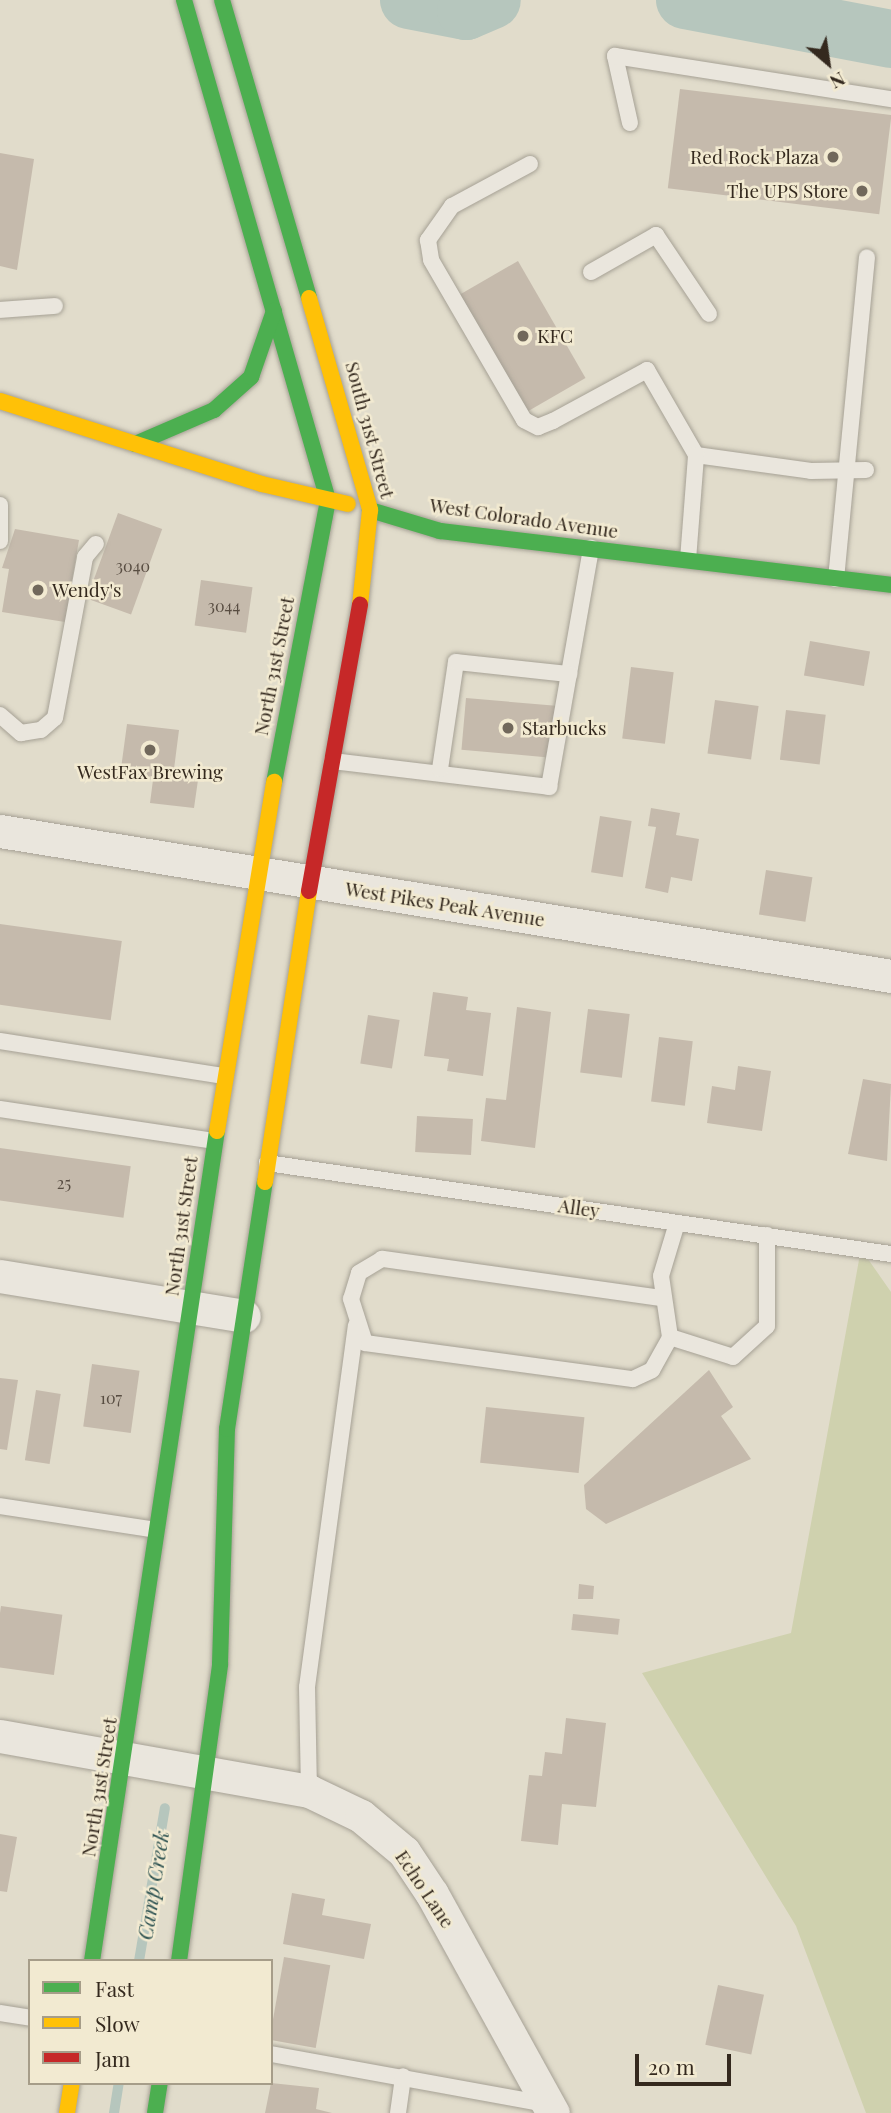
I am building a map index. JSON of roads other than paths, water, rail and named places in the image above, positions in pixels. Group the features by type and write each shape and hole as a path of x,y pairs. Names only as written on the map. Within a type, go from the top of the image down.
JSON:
{"main road":[{"name":"South 31st Street","path":"223,2 370,510 332,761 310,881"},
{"path":"186,6 328,500"},
{"path":"135,444 214,410 251,377 274,311"},
{"name":"West Colorado Avenue","path":"0,401 135,444 440,531 891,585"},
{"name":"North 31st Street","path":"92,1959 126,1756 156,1530 256,873 328,500"},
{"path":"179,1959 209,1774 228,1544 227,1429 310,881"},
{"path":"67,2113 72,2085"},
{"path":"155,2113 160,2085"}],"street":[{"name":"West Pikes Peak Avenue","path":"0,831 891,976"},
{"path":"0,1276 244,1315"},
{"name":"Echo Lane","path":"0,1736 126,1756 309,1791 361,1816 404,1852 552,2109"}],"lane":[{"path":"630,124 615,56 891,99"},
{"path":"530,164 436,221 428,240 431,260 524,420 538,427 553,421 647,370 696,455 688,560"},
{"path":"591,272 656,235 709,314"},
{"path":"836,579 867,257"},
{"path":"0,310 55,306"},
{"path":"696,455 866,470"},
{"path":"0,505 0,541"},
{"path":"0,715 21,733 41,730 59,711 60,672 85,557 96,544"},
{"path":"332,761 440,769 549,786 591,548"},
{"path":"440,769 456,662 569,674"},
{"path":"0,1041 224,1076"},
{"path":"0,1109 214,1141"},
{"name":"Alley","path":"267,1163 891,1254"},
{"path":"661,1298 382,1259 359,1273 351,1299 356,1325 365,1343 633,1379 652,1370 670,1337 661,1298 677,1223"},
{"path":"670,1337 733,1357 753,1343 767,1326 771,1299 767,1236"},
{"path":"309,1791 307,1687 356,1325"},
{"path":"0,1506 156,1530"},
{"path":"0,2013 28,2018"},
{"path":"273,2054 402,2076 552,2109"},
{"path":"398,2113 402,2076"}],"waterway":[{"path":"409,0 466,11 492,0"},
{"path":"685,0 891,39"},
{"name":"Camp Creek","path":"139,1959 165,1808"},
{"name":"Camp Creek","path":"114,2113 119,2085"}],"place":[{"name":"Red Rock Plaza","path":"833,157"},
{"name":"The UPS Store","path":"862,191"},
{"name":"KFC","path":"523,336"},
{"name":"Wendy's","path":"38,590"},
{"name":"Starbucks","path":"508,728"},
{"name":"WestFax Brewing","path":"150,750"}]}
